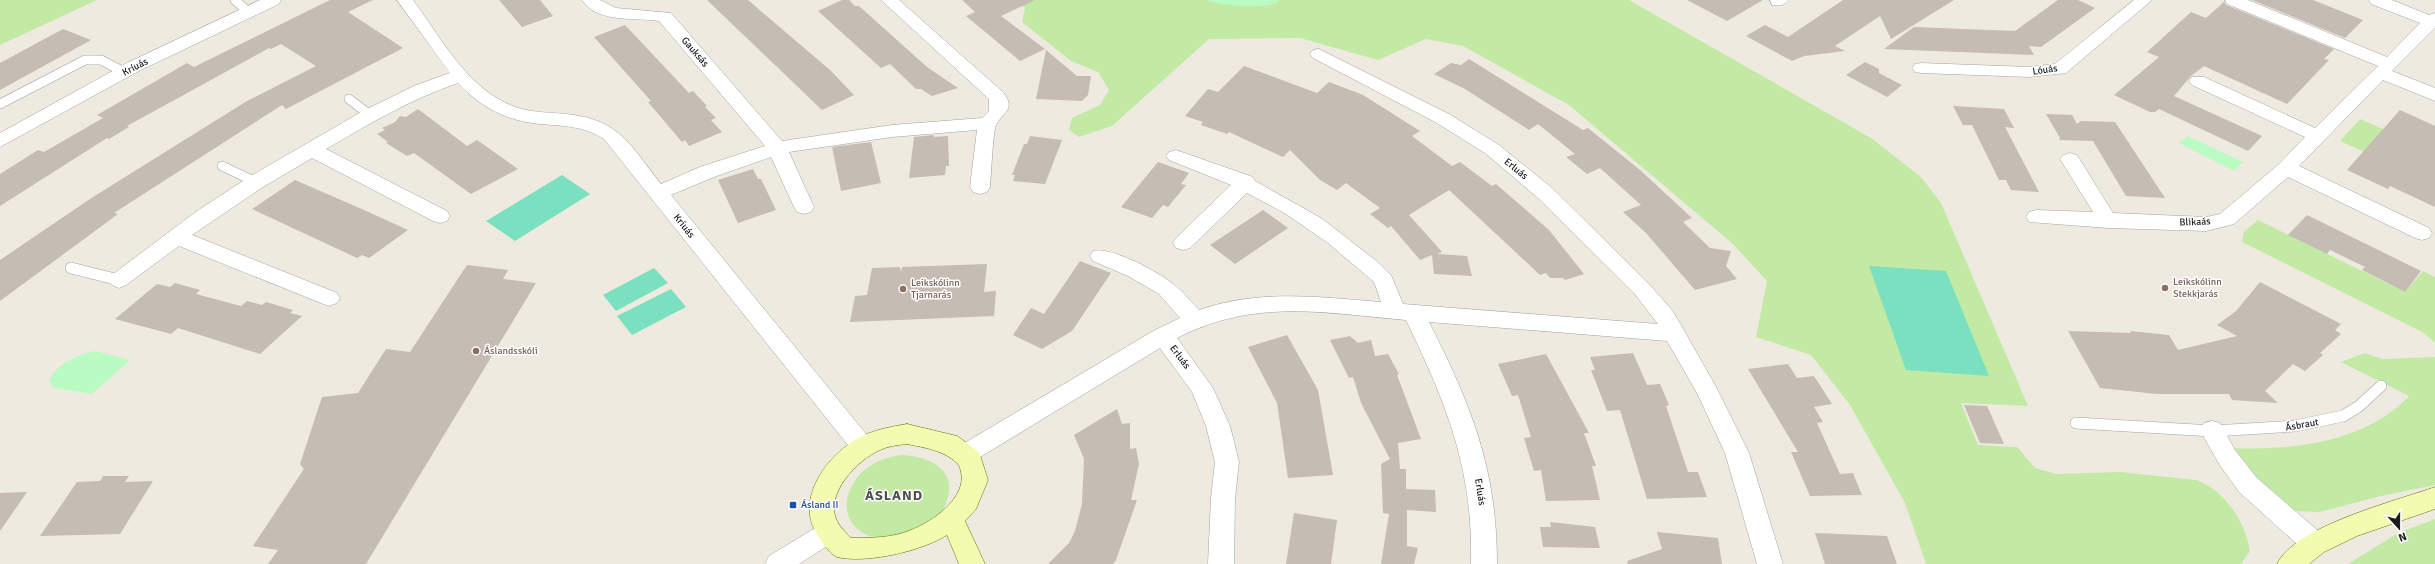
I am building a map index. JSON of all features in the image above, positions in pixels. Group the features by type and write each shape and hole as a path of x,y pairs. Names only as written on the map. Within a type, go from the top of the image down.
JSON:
{"street":[{"name":"Kríuás","path":"0,141 241,6 273,0"},
{"name":"Kríuás","path":"405,0 460,76 498,108 515,114 571,120 603,128 611,135 862,447"},
{"name":"Gauksás","path":"590,0 598,8 613,12 654,14 665,17 777,148 804,207"},
{"path":"658,193 707,172 777,148 892,131 987,123 997,114 1001,106 998,97 889,0"},
{"name":"Lóuás","path":"1921,68 2029,72 2060,69 2144,0"},
{"path":"2233,0 2385,69 2435,95"},
{"path":"2377,0 2434,21"},
{"name":"Blikaás","path":"2036,217 2206,224 2227,219 2286,168 2434,21"},
{"name":"Erluás","path":"1319,54 1442,118 1492,149 1545,193 1572,218 1641,288 1664,316 1674,333 1707,391 1737,453 1770,564"},
{"path":"119,280 204,216 256,182 370,115 422,90 460,76"},
{"path":"2198,81 2318,136"},
{"path":"980,187 987,123"},
{"path":"312,150 440,216"},
{"name":"Erluás","path":"1176,156 1246,182 1306,216 1339,241 1381,277 1390,294 1404,312 1462,416 1474,457 1483,506 1484,564"},
{"path":"2070,159 2108,221"},
{"path":"2286,168 2422,233"},
{"path":"1183,243 1246,182"},
{"path":"177,237 330,298"},
{"path":"1100,256 1135,271 1166,289 1194,319"},
{"name":"Erluás","path":"964,455 1163,336 1194,319 1235,306 1273,302 1674,333"},
{"name":"Erluás","path":"1163,336 1202,388 1218,426 1227,462 1223,498 1221,564"},
{"path":"2212,430 2226,457 2248,486 2315,544"},
{"path":"907,434 930,436 949,443 964,455 974,472 976,491 971,510 958,529 938,545 921,553 893,562 864,557 844,547 829,532 824,521 824,496 831,477 845,461 862,447 884,438 907,434"},
{"path":"2290,564 2315,544 2348,528 2435,498"},
{"path":"958,529 972,564"},
{"path":"778,564 829,532"}],"lane":[{"path":"0,104 85,60 101,60 124,72"},
{"path":"349,99 370,115"},
{"path":"222,166 256,182"},
{"path":"71,268 119,280"},
{"name":"Ásbraut","path":"2076,423 2247,431 2314,423 2342,416 2362,405 2381,386"}],"green space":[{"path":"0,0 97,0 0,45"},
{"path":"1015,0 1629,0 1871,138 1921,177 1941,203 2028,406 1961,403 1978,445 2017,447 2035,468 2056,474 2120,472 2196,480 2206,484 2216,491 2232,508 2244,529 2250,551 2241,564 1926,564 1905,503 1850,405 1811,355 1756,337 1767,281 1733,244 1569,105 1463,46 1426,39 1378,60 1300,38 1209,39 1112,126 1079,137 1069,130 1072,118 1100,105 1109,90 1098,72 1071,61 1022,22 1025,8"},
{"path":"1208,0 1279,1 1274,4 1244,6 1223,4"},
{"path":"2360,119 2435,152 2435,184 2340,141"},
{"path":"2188,136 2243,162 2234,171 2179,143"},
{"path":"562,175 590,194 515,241 486,221"},
{"path":"2258,220 2405,292 2423,271 2435,277 2435,343 2424,333 2242,242 2244,232"},
{"path":"1869,266 1946,271 1989,376 1906,370"},
{"path":"654,268 668,283 616,311 603,295"},
{"path":"671,289 686,307 632,335 617,316"},
{"path":"95,351 130,360 92,394 54,388 49,381 57,369 68,361"},
{"path":"2365,353 2382,359 2435,357 2435,485 2381,496 2319,512 2295,511 2274,502 2232,448 2279,448 2327,440 2372,424 2392,412 2409,396 2341,362"},
{"path":"901,455 930,461 944,472 948,480 949,489 945,506 939,517 929,524 890,538 881,539 872,537 860,531 853,524 848,515 848,495 852,485 867,468 883,459"},
{"path":"2435,519 2435,564 2348,564 2398,533"}],"building":[{"path":"330,0 373,0 348,12 403,48 286,109 282,105 114,213 118,214 0,301 0,260 93,197 247,101 316,66 281,44 271,49 269,48 127,126 129,127 109,139 107,138 0,206 0,174 38,150 44,152 103,118 97,115 187,63 194,67"},
{"path":"499,0 540,0 553,16 522,27"},
{"path":"707,0 748,0 830,70 854,95 822,110"},
{"path":"842,0 849,0 855,6 859,6 927,67 958,88 932,96 921,89 916,89 890,64 881,68 818,11"},
{"path":"962,0 1035,0 1001,16 1045,49 1020,61 966,16 975,12"},
{"path":"1687,0 1763,0 1727,21"},
{"path":"1843,0 1954,0 1891,39 1880,16 1835,46 1845,51 1804,56 1792,61 1746,36 1765,25 1788,37"},
{"path":"2058,0 2078,0 2095,8 2041,47 2029,46 2034,55 1884,49 1914,27 2015,31"},
{"path":"2252,0 2313,0 2363,20 2345,38"},
{"path":"2224,2 2226,5 2334,49 2324,59 2329,60 2287,104 2204,66 2191,76 2174,96 2262,136 2248,151 2159,109 2155,112 2150,112 2114,95 2159,57 2147,52 2191,12 2206,18"},
{"path":"625,25 689,93 693,91 707,106 705,107 716,118 711,120 722,132 689,146 685,140 682,142 648,102 651,101 594,37"},
{"path":"63,29 91,40 0,90 0,63"},
{"path":"1046,50 1077,76 1091,76 1088,95 1082,101 1036,99"},
{"path":"1469,59 1583,130 1588,128 1640,170 1692,218 1683,222 1710,248 1731,251 1726,266 1737,279 1695,290 1646,233 1623,212 1641,205 1600,168 1587,174 1566,157 1575,154 1538,124 1529,130 1465,89 1434,74 1451,63 1461,65"},
{"path":"1865,62 1879,69 1879,73 1902,85 1887,97 1846,75"},
{"path":"1244,66 1317,93 1329,82 1363,95 1420,131 1412,136 1452,166 1460,162 1492,186 1496,184 1549,230 1584,274 1565,280 1563,278 1550,278 1546,273 1540,275 1449,190 1409,215 1442,252 1437,254 1467,256 1472,276 1434,274 1432,255 1420,260 1391,226 1388,228 1370,214 1380,208 1346,183 1337,190 1320,180 1290,150 1283,157 1229,132 1227,134 1201,125 1203,122 1185,116 1208,89 1218,92"},
{"path":"1953,106 2004,109 2014,128 2005,127 2039,192 2011,190 2006,180 1999,180 1972,125 1963,125"},
{"path":"418,109 467,146 477,140 518,169 471,194 414,153 407,156 386,143 388,142 377,134 385,130 382,128 395,122 400,116 406,117"},
{"path":"2400,110 2435,126 2435,207 2390,186 2388,189 2347,170"},
{"path":"2046,114 2072,115 2077,124 2081,121 2115,122 2165,198 2126,196 2093,141 2059,140 2060,138"},
{"path":"934,135 934,137 948,136 949,166 946,166 945,175 909,178 914,137"},
{"path":"1030,136 1062,140 1045,184 1013,181 1015,175 1012,175 1024,144 1027,144"},
{"path":"871,142 881,183 841,191 832,147"},
{"path":"1158,162 1189,173 1181,184 1186,185 1168,207 1163,205 1152,218 1121,207"},
{"path":"753,169 758,179 761,179 776,210 738,223 718,180"},
{"path":"295,180 408,230 369,258 362,255 357,258 252,209"},
{"path":"1263,210 1288,228 1235,264 1210,245"},
{"path":"2307,215 2421,271 2405,292 2362,270 2365,267 2330,250 2327,254 2288,235"},
{"path":"1080,261 1111,273 1072,331 1042,349 1013,335 1031,308 1044,314"},
{"path":"987,264 984,292 996,291 994,316 850,322 855,296 867,295 872,268 900,267 901,272 902,267"},
{"path":"467,265 508,270 503,279 536,283 366,564 268,564 278,550 253,546 304,469 300,464 322,397 358,393 386,349 410,352"},
{"path":"2260,282 2341,324 2335,330 2341,334 2320,353 2323,355 2305,371 2293,364 2265,391 2278,403 2232,400 2229,394 2157,394 2100,388 2068,331 2131,333 2130,331 2169,335 2178,350 2237,336 2217,325 2236,311"},
{"path":"175,283 200,290 196,294 241,306 247,301 262,305 266,302 293,310 290,313 302,316 260,354 178,328 171,334 115,319 157,284 170,287"},
{"path":"1287,335 1318,390 1333,475 1288,478 1277,403 1248,347"},
{"path":"1350,336 1358,343 1371,340 1375,356 1388,354 1399,374 1397,375 1421,439 1398,443 1400,469 1406,469 1406,489 1435,490 1436,512 1407,510 1407,546 1418,548 1414,564 1381,564 1389,514 1383,513 1381,464 1390,459 1361,403 1353,377 1349,378 1330,340"},
{"path":"1633,353 1647,385 1660,384 1669,405 1666,406 1688,472 1698,472 1707,497 1647,499 1620,410 1607,411 1591,370 1595,370 1590,357"},
{"path":"1546,354 1589,433 1584,433 1596,466 1592,466 1600,500 1546,501 1541,470 1534,471 1524,438 1531,437 1518,395 1512,396 1498,364"},
{"path":"1788,364 1797,378 1814,376 1832,404 1814,407 1823,422 1817,423 1840,474 1853,473 1862,495 1810,496 1791,452 1798,452 1748,369"},
{"path":"1964,405 1987,406 2004,444 1980,443"},
{"path":"1117,409 1122,424 1130,423 1130,449 1136,448 1139,464 1131,500 1137,500 1116,560 1113,564 1048,564 1069,543 1075,531 1082,504 1084,459 1074,435"},
{"path":"103,476 129,476 125,482 153,481 120,534 40,536 77,482 100,481"},
{"path":"27,492 0,531 0,493"},
{"path":"1294,513 1337,520 1331,564 1286,564"},
{"path":"1550,522 1595,527 1600,548 1543,547 1540,527 1551,527"},
{"path":"1657,532 1718,538 1722,564 1628,564 1627,561 1662,549"},
{"path":"1815,533 1887,536 1897,564 1825,564"}],"place":[{"name":"Leikskólinn Stekkjarás","path":"2165,288"},
{"name":"Leikskólinn Tjarnarás","path":"903,289"},
{"name":"Áslandsskóli","path":"476,351"},
{"name":"Ásland II","path":"793,505"}],"district":[{"name":"ÁSLAND","path":"894,495"}]}
